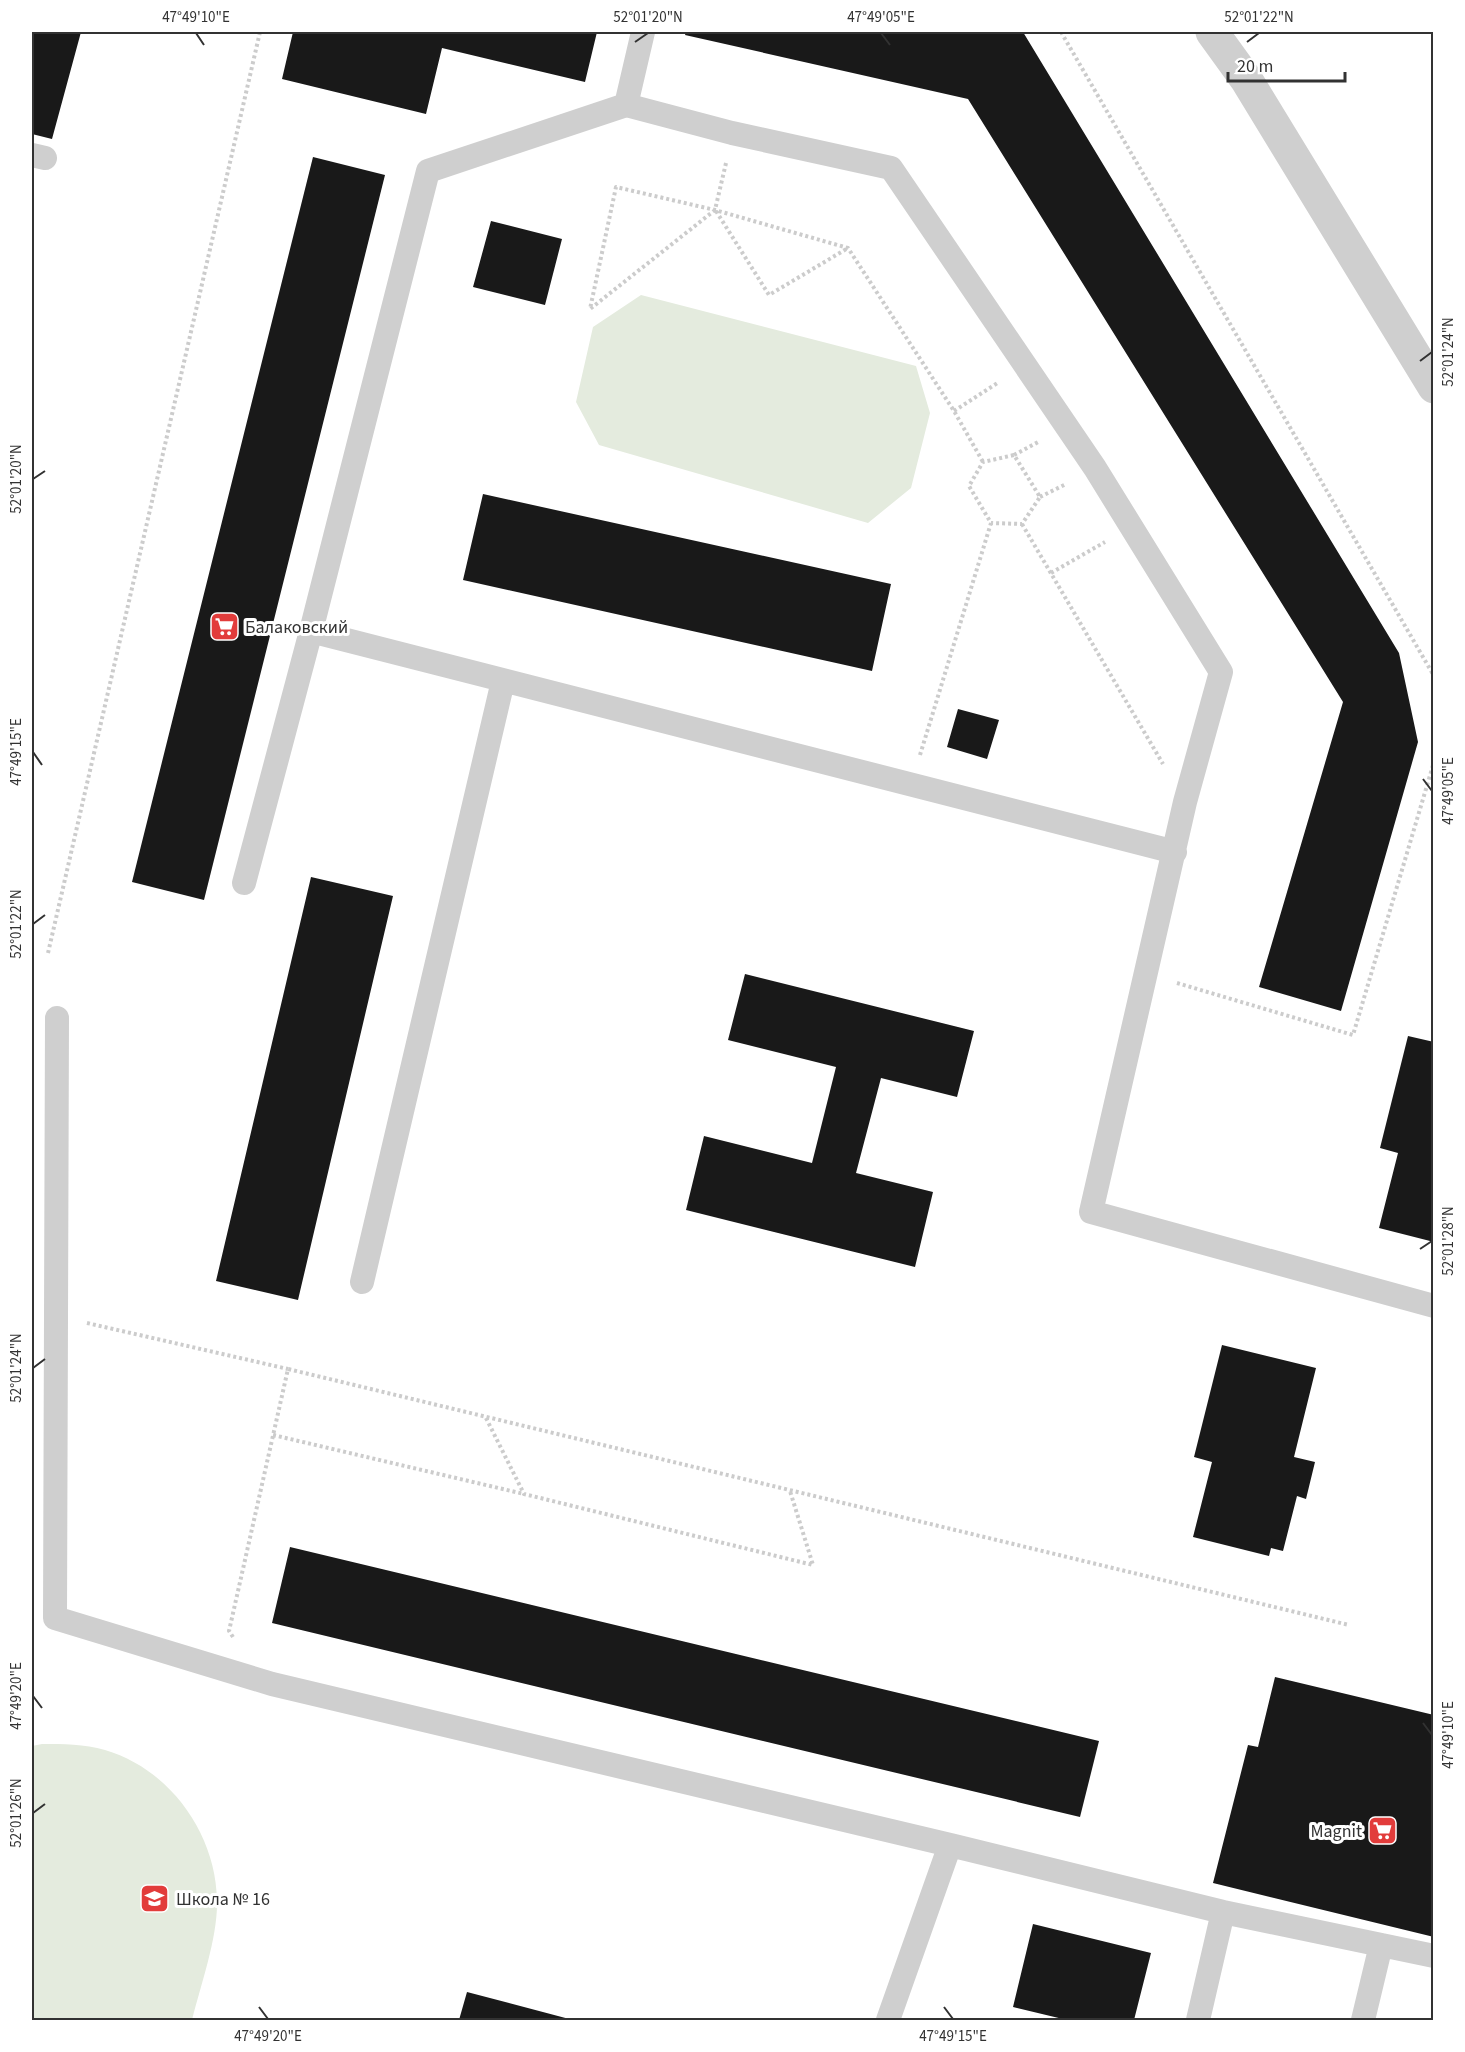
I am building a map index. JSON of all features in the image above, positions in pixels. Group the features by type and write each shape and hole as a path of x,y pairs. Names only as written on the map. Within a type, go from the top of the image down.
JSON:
{"street":[{"path":"1212,32 1246,79 1434,387"}],"lane":[{"path":"626,105 643,32"},
{"path":"244,883 311,631 428,171 626,105 732,133 891,168 1095,468 1221,672 1185,802 1091,1212 1434,1306"},
{"path":"311,631 1174,852"},
{"path":"362,1282 503,681"},
{"path":"57,1018 55,1617 272,1684 1223,1912 1434,1956"},
{"path":"888,2020 950,1845"},
{"path":"1198,2020 1223,1912"},
{"path":"1363,2020 1381,1945"}],"path":[{"path":"48,953 260,32"},
{"path":"1061,32 1434,676"},
{"path":"732,133 715,210 590,309 616,187 715,210 848,248 954,411 983,462"},
{"path":"715,210 769,295 848,248"},
{"path":"954,411 1026,364"},
{"path":"911,785 991,523 969,486 983,462 1014,455 1040,497 1022,524"},
{"path":"991,523 1022,524"},
{"path":"1022,524 1185,802"},
{"path":"1051,573 1131,527"},
{"path":"1146,974 1353,1035 1434,762"},
{"path":"56,1316 288,1369 1349,1625"},
{"path":"236,1640 229,1631 288,1369"},
{"path":"486,1417 524,1494"},
{"path":"273,1436 524,1494 813,1565 789,1490"}],"shaded area":[{"path":"641,295 916,366 930,413 911,488 868,523 599,445 576,402 593,327"},
{"name":"Школа № 16","path":"42,1744 89,1747 105,1750 128,1759 150,1772 169,1788 185,1807 198,1829 215,1875 217,1914 212,1945 192,2020 32,2020 32,1746"}],"building":[{"path":"32,32 81,32 52,139 32,134"},
{"path":"293,32 597,32 585,82 442,48 426,114 282,79"},
{"path":"686,32 1023,32 1399,653 1418,742 1341,1011 1259,987 1343,702 968,99 685,35"},
{"path":"313,157 385,175 204,900 132,882"},
{"path":"491,221 562,239 545,305 473,287"},
{"path":"483,494 891,584 872,671 463,580"},
{"path":"958,709 999,720 987,759 947,747"},
{"path":"311,877 393,896 298,1300 216,1281"},
{"path":"745,974 974,1031 957,1097 881,1078 856,1173 933,1192 915,1267 686,1210 704,1136 812,1163 836,1067 728,1040"},
{"path":"1408,1036 1434,1042 1434,1242 1379,1228 1398,1153 1380,1148"},
{"path":"1222,1345 1316,1368 1294,1457 1315,1462 1306,1499 1297,1496 1283,1551 1271,1548 1269,1556 1193,1537 1212,1462 1194,1457"},
{"path":"290,1547 1099,1741 1080,1817 272,1623"},
{"path":"1275,1677 1434,1715 1434,1937 1213,1883 1248,1745 1258,1747"},
{"path":"1033,1924 1151,1953 1134,2020 1067,2020 1013,2007"},
{"path":"467,1992 573,2020 459,2020"}],"place":[{"name":"Балаковский","path":"224,627"},
{"name":"Magnit","path":"1383,1831"},
{"name":"Школа № 16","path":"155,1899"}]}
